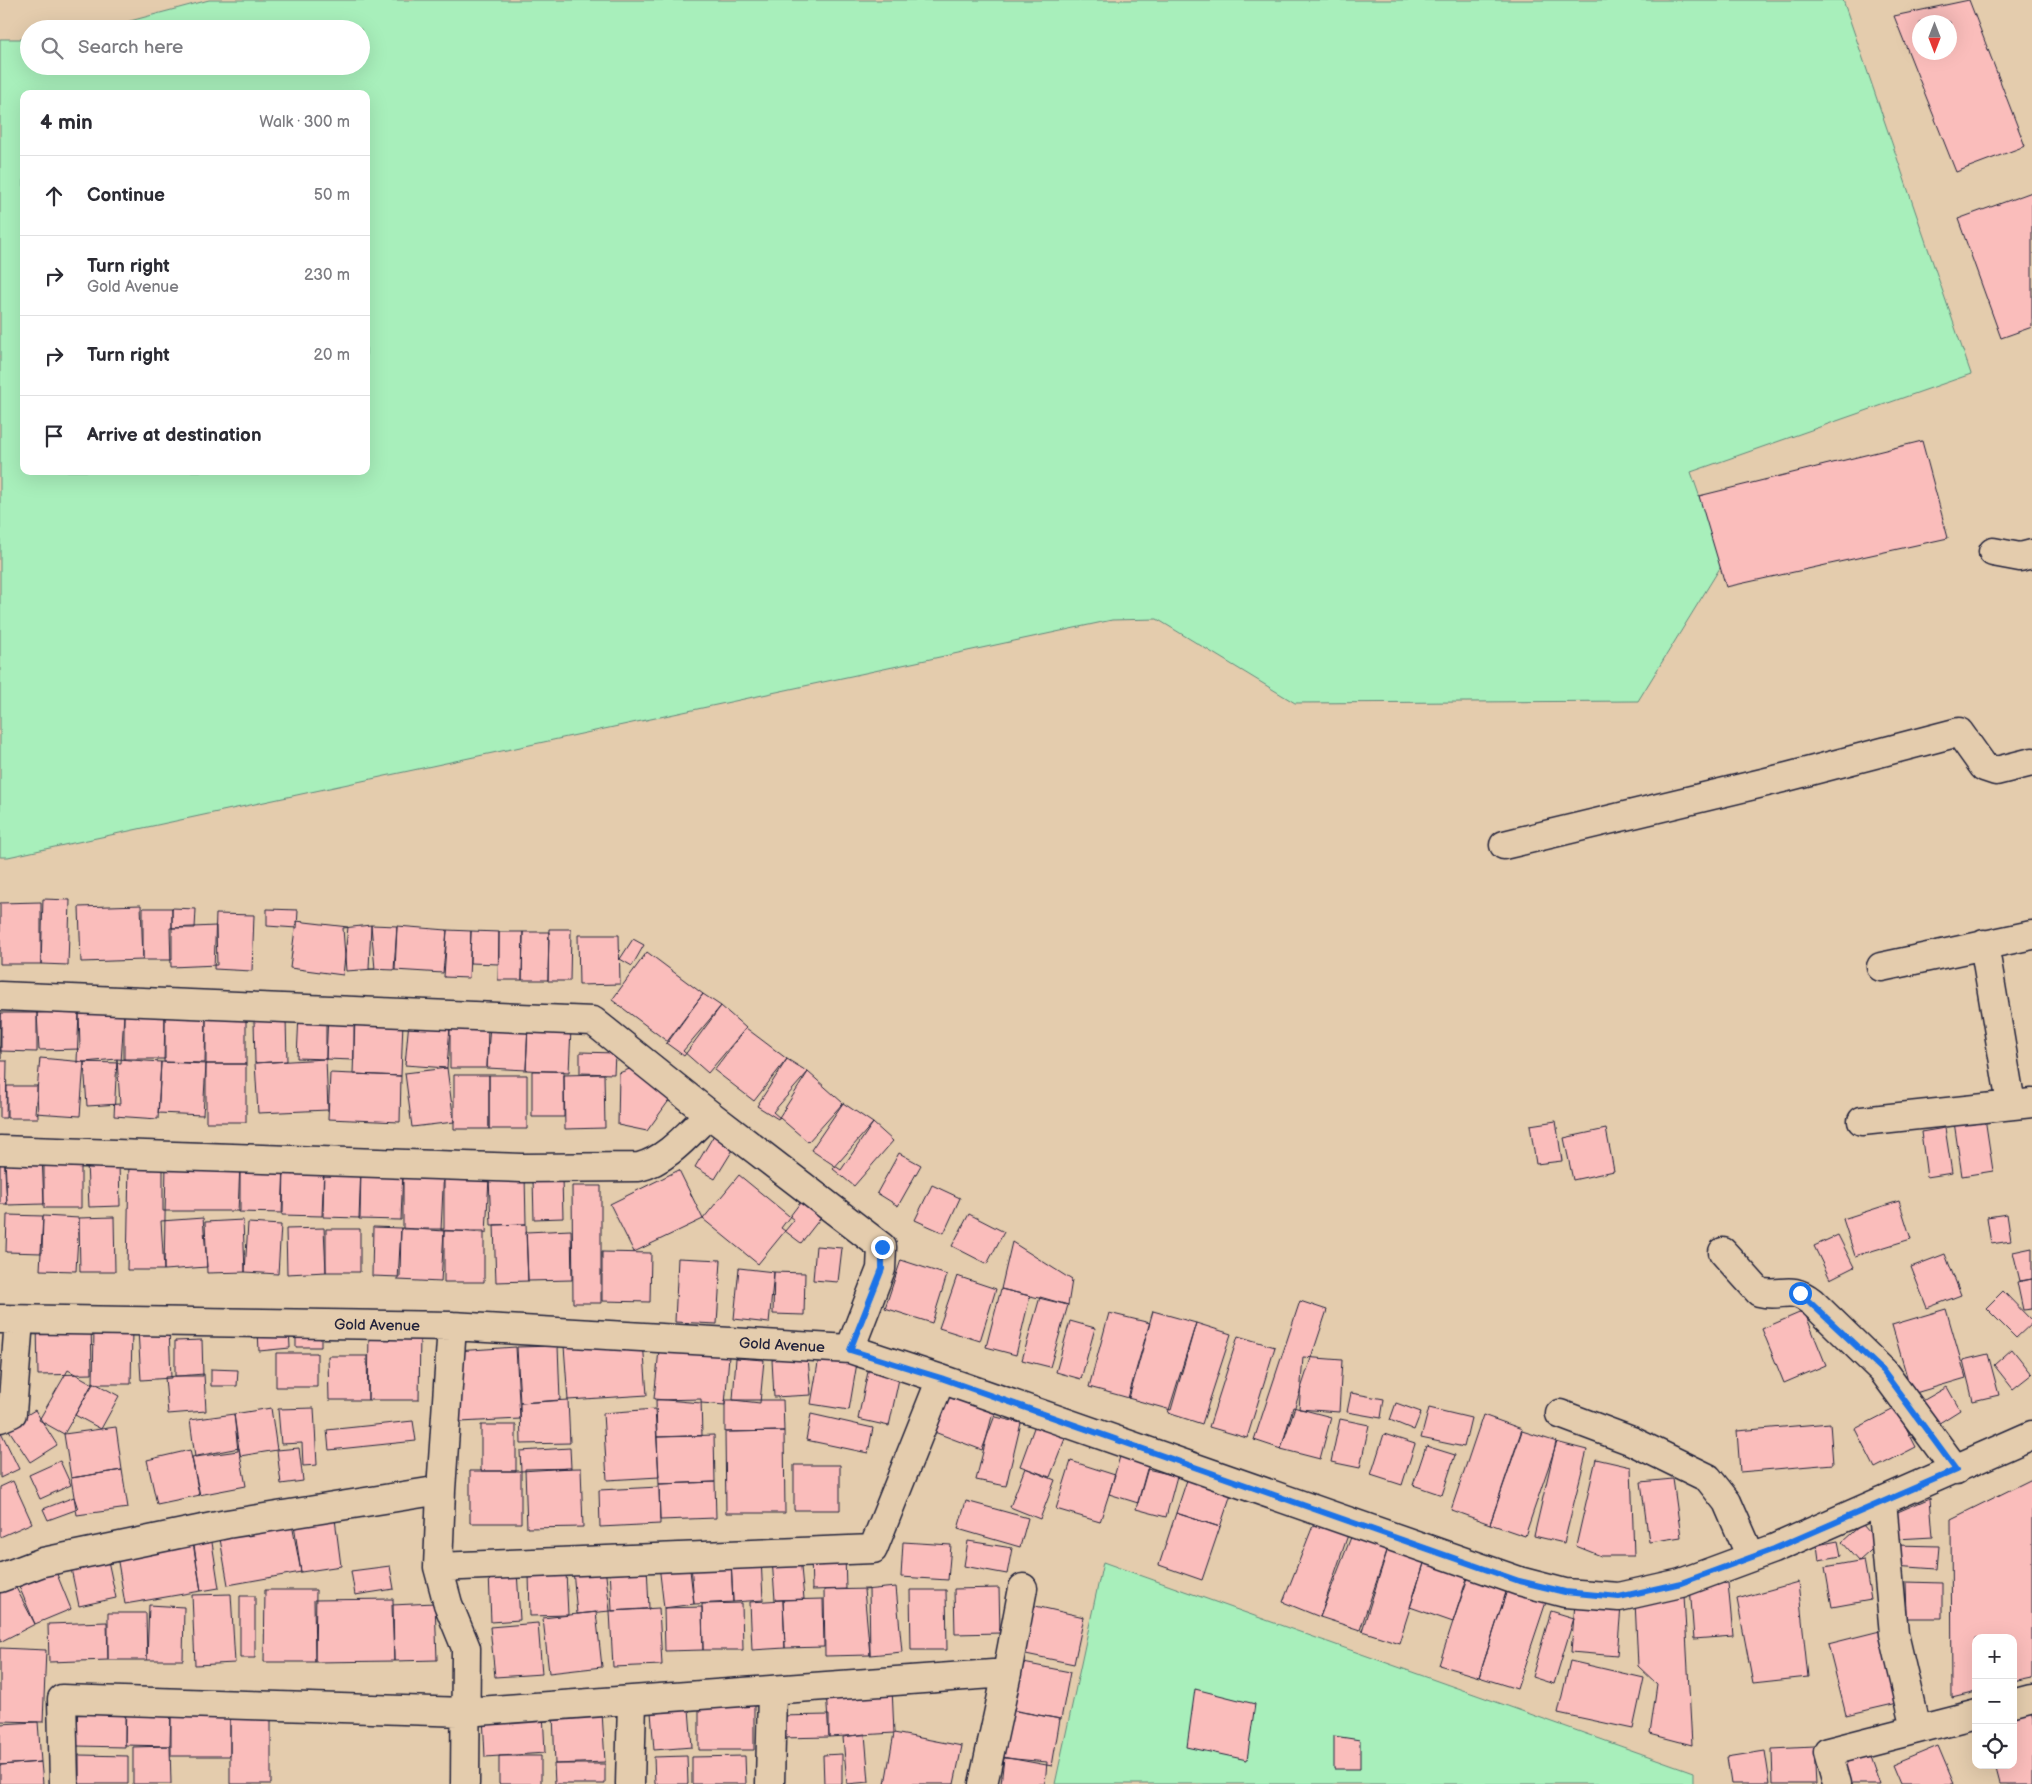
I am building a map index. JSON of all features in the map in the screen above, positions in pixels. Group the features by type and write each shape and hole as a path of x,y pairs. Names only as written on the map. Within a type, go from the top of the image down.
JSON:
{"street":[{"path":"1992,552 2020,557 2032,554"},
{"path":"1504,846 1787,777 1959,732 1984,767 1990,771 2032,762"},
{"path":"1881,967 2032,934"},
{"path":"1862,1121 2022,1104 1984,944"},
{"path":"0,996 593,1021 709,1114 882,1247 882,1269 850,1350"},
{"path":"0,1150 530,1168 639,1167 653,1163 664,1156 709,1114"},
{"path":"1723,1252 1759,1292 1767,1294 1800,1293 1812,1302 1883,1371 1956,1470"},
{"path":"0,1418 12,1413 9,1319"},
{"name":"Gold Avenue","path":"9,1319 452,1326 850,1350 941,1378 1519,1581 1565,1592 1619,1597 1681,1583 1751,1557 1956,1470 2032,1435"},
{"path":"452,1326 438,1567 448,1604 466,1648 465,1784"},
{"path":"438,1567 873,1549 941,1378"},
{"path":"1560,1414 1632,1441 1708,1478 1727,1502 1751,1557"},
{"path":"0,1578 43,1562 227,1524 441,1490"},
{"path":"1882,1502 1894,1634 1916,1729"},
{"path":"983,1784 1023,1588"},
{"path":"64,1784 62,1699 465,1712 1007,1673"},
{"path":"770,1784 772,1690"},
{"path":"2017,1703 2032,1699"},
{"path":"630,1784 632,1700"},
{"path":"1837,1784 1828,1752 1972,1715"}],"green space":[{"path":"209,0 1843,0 1971,374 1691,472 1723,563 1638,701 1295,703 1157,619 1112,620 8,857 0,857 0,39 20,39 20,75 370,75 370,20 134,20"},
{"path":"1103,1562 1693,1772 1693,1784 1055,1784"}],"building":[{"path":"1969,0 2025,146 1956,172 1894,16"},
{"path":"2032,192 2032,327 2001,338 1958,219"},
{"path":"1922,441 1948,538 1726,587 1699,496"},
{"path":"43,899 70,900 68,965 41,964"},
{"path":"41,902 41,964 0,964 0,903"},
{"path":"141,905 143,960 81,962 79,907"},
{"path":"143,908 172,908 172,960 143,960"},
{"path":"172,908 196,909 195,928 172,928"},
{"path":"267,909 298,910 297,928 267,926"},
{"path":"216,914 254,915 252,971 214,969"},
{"path":"296,921 348,927 343,975 290,968"},
{"path":"371,925 397,926 395,970 369,969"},
{"path":"371,925 375,969 346,971 343,928"},
{"path":"216,926 217,965 171,967 170,928"},
{"path":"397,926 447,930 443,973 394,970"},
{"path":"549,929 571,929 570,981 548,981"},
{"path":"447,930 471,931 469,978 444,977"},
{"path":"471,931 499,932 499,964 470,963"},
{"path":"499,932 523,932 522,980 498,980"},
{"path":"523,932 549,932 548,980 522,980"},
{"path":"578,935 619,935 620,984 579,985"},
{"path":"633,939 644,945 632,966 620,959"},
{"path":"647,952 703,994 668,1042 612,1000"},
{"path":"703,994 721,1006 684,1056 666,1043"},
{"path":"721,1006 746,1028 708,1073 683,1051"},
{"path":"79,1011 80,1049 39,1050 37,1013"},
{"path":"79,1011 124,1014 121,1063 77,1062"},
{"path":"1,1013 1,1059 0,1059"},
{"path":"1,1013 37,1013 37,1052 0,1051"},
{"path":"124,1014 165,1014 165,1059 124,1059"},
{"path":"165,1014 206,1015 205,1063 164,1062"},
{"path":"299,1014 328,1015 326,1059 297,1058"},
{"path":"206,1015 246,1015 246,1064 206,1064"},
{"path":"286,1019 287,1061 255,1063 254,1020"},
{"path":"326,1019 354,1019 354,1060 326,1059"},
{"path":"355,1019 403,1021 401,1076 353,1074"},
{"path":"409,1021 450,1025 447,1068 405,1065"},
{"path":"490,1024 528,1025 526,1070 487,1068"},
{"path":"450,1025 488,1025 487,1068 450,1068"},
{"path":"528,1025 571,1028 569,1072 526,1070"},
{"path":"746,1028 787,1059 754,1101 714,1070"},
{"path":"580,1052 615,1053 614,1074 580,1073"},
{"path":"40,1058 84,1062 80,1116 35,1113"},
{"path":"117,1059 120,1104 87,1106 84,1062"},
{"path":"117,1059 161,1062 158,1119 114,1116"},
{"path":"326,1059 328,1110 258,1113 255,1063"},
{"path":"787,1059 808,1072 778,1119 757,1106"},
{"path":"0,1061 7,1061 6,1118 0,1118"},
{"path":"161,1062 206,1064 203,1115 158,1113"},
{"path":"206,1064 246,1064 246,1122 206,1122"},
{"path":"635,1067 673,1095 647,1131 618,1125 619,1073"},
{"path":"447,1068 454,1122 412,1127 405,1073"},
{"path":"532,1071 564,1071 564,1117 532,1117"},
{"path":"808,1072 843,1103 808,1142 773,1112"},
{"path":"330,1073 401,1076 400,1122 328,1119"},
{"path":"604,1074 605,1128 565,1129 564,1075"},
{"path":"454,1075 489,1075 489,1129 454,1129"},
{"path":"489,1075 527,1075 527,1129 489,1129"},
{"path":"7,1086 37,1086 38,1118 7,1118"},
{"path":"843,1103 873,1123 841,1170 811,1150"},
{"path":"1985,1118 1993,1171 1962,1176 1954,1122"},
{"path":"1556,1121 1562,1161 1536,1164 1530,1125"},
{"path":"873,1123 893,1141 854,1186 833,1169"},
{"path":"1945,1128 1952,1173 1927,1177 1921,1132"},
{"path":"1606,1129 1614,1171 1573,1180 1564,1138"},
{"path":"714,1135 734,1148 715,1179 695,1167"},
{"path":"899,1153 921,1165 898,1206 877,1193"},
{"path":"0,1154 4,1154 7,1204 0,1204"},
{"path":"42,1155 44,1204 7,1205 5,1157"},
{"path":"87,1163 119,1163 120,1206 89,1207"},
{"path":"129,1163 166,1164 164,1270 127,1270"},
{"path":"163,1164 240,1164 240,1211 163,1211"},
{"path":"240,1164 284,1165 283,1213 238,1212"},
{"path":"44,1165 81,1165 81,1208 44,1208"},
{"path":"284,1165 324,1166 322,1216 282,1215"},
{"path":"324,1166 361,1167 360,1218 323,1217"},
{"path":"361,1167 403,1168 401,1220 359,1219"},
{"path":"403,1168 444,1168 444,1229 403,1229"},
{"path":"444,1168 489,1177 486,1233 441,1230"},
{"path":"679,1170 703,1219 634,1252 610,1204"},
{"path":"739,1175 794,1220 758,1264 703,1219"},
{"path":"525,1176 526,1224 491,1225 489,1177"},
{"path":"562,1178 563,1218 534,1219 533,1179"},
{"path":"932,1185 960,1198 944,1233 915,1220"},
{"path":"572,1186 601,1186 601,1303 573,1303"},
{"path":"806,1195 826,1211 801,1243 781,1228"},
{"path":"1899,1201 1911,1239 1855,1256 1843,1219"},
{"path":"969,1214 1004,1232 987,1264 952,1246"},
{"path":"2007,1214 2011,1241 1991,1244 1987,1217"},
{"path":"7,1215 43,1216 42,1253 6,1252"},
{"path":"43,1216 79,1218 76,1271 40,1270"},
{"path":"114,1217 115,1272 80,1272 79,1218"},
{"path":"203,1218 207,1267 164,1270 161,1221"},
{"path":"243,1220 245,1272 207,1273 205,1222"},
{"path":"248,1223 281,1225 278,1274 245,1272"},
{"path":"526,1224 528,1281 496,1282 494,1225"},
{"path":"373,1227 401,1228 400,1277 372,1276"},
{"path":"324,1228 326,1272 287,1274 286,1229"},
{"path":"401,1228 444,1231 441,1282 398,1280"},
{"path":"326,1229 360,1229 360,1272 326,1272"},
{"path":"571,1230 572,1280 528,1281 526,1232"},
{"path":"444,1231 484,1231 484,1282 444,1282"},
{"path":"1838,1235 1854,1267 1830,1279 1814,1246"},
{"path":"1012,1242 1072,1280 1068,1305 1001,1289"},
{"path":"816,1246 842,1248 838,1282 813,1280"},
{"path":"2032,1248 2032,1279 2020,1281 2013,1252"},
{"path":"602,1252 651,1253 650,1302 602,1301"},
{"path":"1945,1254 1961,1295 1927,1308 1911,1267"},
{"path":"678,1258 721,1260 717,1324 675,1322"},
{"path":"901,1260 947,1275 932,1323 885,1308"},
{"path":"739,1268 774,1272 769,1323 734,1319"},
{"path":"774,1272 805,1273 804,1315 773,1314"},
{"path":"957,1276 996,1289 980,1341 939,1328"},
{"path":"2032,1279 2032,1309 2023,1310 2017,1282"},
{"path":"1001,1289 1030,1296 1016,1355 986,1347"},
{"path":"2003,1291 2032,1321 2016,1338 1986,1308"},
{"path":"1040,1297 1068,1305 1050,1367 1022,1360"},
{"path":"1300,1301 1327,1310 1281,1449 1254,1440"},
{"path":"1946,1309 1966,1378 1912,1394 1892,1325"},
{"path":"1153,1311 1196,1323 1171,1410 1128,1398"},
{"path":"1804,1311 1826,1365 1784,1383 1762,1329"},
{"path":"1109,1313 1150,1323 1129,1398 1089,1387"},
{"path":"1070,1321 1095,1328 1081,1379 1056,1372"},
{"path":"91,1322 92,1374 38,1375 37,1323"},
{"path":"1196,1323 1231,1334 1202,1424 1168,1413"},
{"path":"94,1328 132,1329 131,1384 93,1384"},
{"path":"289,1328 290,1348 259,1351 258,1330"},
{"path":"169,1329 171,1378 141,1380 138,1330"},
{"path":"296,1332 321,1332 321,1347 296,1347"},
{"path":"369,1332 420,1333 419,1400 368,1400"},
{"path":"1238,1336 1275,1347 1247,1438 1209,1427"},
{"path":"202,1340 203,1376 175,1376 175,1341"},
{"path":"643,1341 647,1395 568,1400 564,1346"},
{"path":"558,1346 560,1400 520,1403 517,1347"},
{"path":"516,1347 520,1419 460,1422 456,1351"},
{"path":"2012,1349 2032,1374 2013,1389 1994,1365"},
{"path":"659,1350 729,1356 725,1405 654,1399"},
{"path":"276,1353 317,1353 317,1387 276,1387"},
{"path":"1988,1354 1999,1395 1973,1401 1963,1360"},
{"path":"328,1356 367,1356 368,1400 329,1400"},
{"path":"808,1357 811,1395 774,1397 772,1360"},
{"path":"819,1357 857,1363 849,1410 811,1404"},
{"path":"1303,1357 1342,1360 1339,1412 1299,1409"},
{"path":"736,1358 764,1360 760,1403 733,1400"},
{"path":"869,1367 900,1374 889,1426 858,1419"},
{"path":"211,1369 238,1370 237,1386 211,1386"},
{"path":"68,1370 93,1384 64,1434 39,1420"},
{"path":"204,1374 206,1411 168,1414 165,1377"},
{"path":"93,1382 119,1396 101,1429 75,1415"},
{"path":"1947,1387 1960,1410 1933,1427 1919,1403"},
{"path":"944,1391 997,1410 982,1450 929,1430"},
{"path":"1351,1393 1384,1399 1381,1418 1347,1412"},
{"path":"701,1399 702,1436 657,1437 656,1400"},
{"path":"568,1400 570,1443 521,1444 520,1403"},
{"path":"725,1400 783,1400 784,1431 725,1432"},
{"path":"1396,1403 1421,1412 1414,1430 1390,1420"},
{"path":"1293,1407 1331,1417 1320,1459 1281,1449"},
{"path":"271,1408 277,1450 240,1456 234,1414"},
{"path":"314,1408 317,1465 303,1466 302,1443 281,1444 278,1409"},
{"path":"1429,1408 1471,1418 1464,1447 1421,1438"},
{"path":"1896,1408 1916,1447 1875,1468 1855,1429"},
{"path":"655,1409 659,1477 607,1480 603,1413"},
{"path":"35,1410 57,1445 30,1462 7,1427"},
{"path":"234,1414 238,1451 195,1457 190,1420"},
{"path":"811,1414 873,1428 868,1453 806,1440"},
{"path":"1483,1415 1522,1429 1490,1524 1451,1510"},
{"path":"992,1416 1021,1423 1006,1486 976,1480"},
{"path":"1340,1419 1369,1425 1360,1468 1331,1462"},
{"path":"413,1421 416,1441 329,1450 327,1430"},
{"path":"1830,1423 1833,1464 1740,1472 1737,1431"},
{"path":"481,1425 516,1425 516,1471 481,1471"},
{"path":"1035,1425 1066,1436 1050,1477 1020,1466"},
{"path":"116,1427 122,1470 71,1478 64,1434"},
{"path":"0,1430 19,1469 0,1478"},
{"path":"784,1431 785,1513 726,1513 725,1432"},
{"path":"1522,1431 1557,1442 1525,1536 1490,1524"},
{"path":"1384,1434 1415,1444 1402,1485 1371,1475"},
{"path":"714,1435 715,1482 659,1484 657,1437"},
{"path":"1556,1442 1587,1450 1564,1543 1534,1536"},
{"path":"1426,1446 1455,1455 1442,1495 1413,1485"},
{"path":"239,1448 246,1486 199,1495 192,1457"},
{"path":"299,1448 303,1481 281,1484 277,1450"},
{"path":"570,1448 571,1468 521,1471 520,1451"},
{"path":"190,1450 200,1495 157,1504 147,1460"},
{"path":"1121,1453 1150,1461 1138,1503 1109,1494"},
{"path":"1596,1459 1631,1467 1634,1556 1601,1556 1576,1546"},
{"path":"60,1461 71,1485 40,1499 29,1475"},
{"path":"1071,1461 1115,1475 1100,1522 1056,1509"},
{"path":"794,1465 840,1465 840,1510 794,1510"},
{"path":"581,1468 583,1527 527,1528 525,1469"},
{"path":"1025,1468 1055,1480 1040,1519 1010,1507"},
{"path":"1147,1469 1177,1476 1166,1517 1136,1509"},
{"path":"122,1470 128,1508 77,1515 71,1478"},
{"path":"470,1471 521,1471 521,1523 470,1523"},
{"path":"1188,1477 1232,1491 1220,1527 1176,1513"},
{"path":"1673,1479 1681,1537 1649,1542 1641,1482"},
{"path":"2032,1479 2032,1678 2017,1681 2017,1634 1972,1634 1972,1693 1952,1698 1951,1519"},
{"path":"13,1481 32,1523 0,1537 0,1487"},
{"path":"715,1482 716,1518 660,1520 659,1484"},
{"path":"659,1487 660,1524 600,1527 599,1490"},
{"path":"74,1497 78,1509 48,1520 43,1509"},
{"path":"1930,1498 1933,1537 1896,1539 1893,1514"},
{"path":"966,1501 1028,1518 1020,1547 958,1529"},
{"path":"334,1511 341,1566 301,1572 293,1517"},
{"path":"1176,1513 1220,1527 1202,1580 1159,1565"},
{"path":"1316,1518 1353,1532 1320,1617 1283,1602"},
{"path":"291,1519 301,1572 228,1585 219,1533"},
{"path":"1862,1524 1879,1543 1859,1561 1842,1542"},
{"path":"1350,1529 1390,1542 1360,1630 1320,1617"},
{"path":"211,1536 219,1588 201,1591 193,1539"},
{"path":"192,1537 201,1591 125,1604 116,1550"},
{"path":"968,1541 1012,1548 1007,1574 964,1566"},
{"path":"1838,1541 1841,1556 1819,1560 1817,1545"},
{"path":"903,1542 951,1545 948,1580 901,1577"},
{"path":"1390,1542 1427,1554 1399,1643 1362,1631"},
{"path":"1894,1545 1939,1546 1937,1569 1894,1566"},
{"path":"845,1554 846,1589 812,1590 811,1555"},
{"path":"1427,1554 1471,1569 1453,1622 1410,1607"},
{"path":"107,1556 116,1598 79,1606 70,1564"},
{"path":"800,1557 804,1599 775,1600 772,1559"},
{"path":"761,1558 763,1600 733,1602 731,1560"},
{"path":"1864,1560 1871,1600 1832,1607 1825,1567"},
{"path":"731,1561 733,1602 694,1604 691,1563"},
{"path":"52,1562 71,1609 35,1624 15,1577"},
{"path":"689,1562 694,1604 664,1608 659,1565"},
{"path":"647,1565 649,1609 612,1611 610,1567"},
{"path":"390,1566 394,1589 355,1595 351,1571"},
{"path":"605,1567 610,1611 577,1614 573,1570"},
{"path":"517,1571 520,1620 491,1622 489,1573"},
{"path":"566,1572 568,1615 530,1616 529,1573"},
{"path":"1468,1575 1508,1587 1479,1677 1439,1665"},
{"path":"13,1582 35,1624 0,1642 0,1589"},
{"path":"1798,1582 1808,1677 1753,1683 1737,1599"},
{"path":"1906,1582 1942,1583 1942,1618 1907,1618"},
{"path":"1728,1583 1733,1636 1694,1639 1690,1586"},
{"path":"1508,1586 1547,1599 1517,1689 1479,1677"},
{"path":"896,1587 902,1652 870,1655 864,1590"},
{"path":"999,1588 1000,1633 955,1634 954,1589"},
{"path":"869,1589 870,1655 825,1656 824,1590"},
{"path":"265,1590 316,1590 315,1662 264,1662"},
{"path":"910,1590 946,1590 947,1650 911,1650"},
{"path":"231,1594 235,1663 195,1665 192,1595"},
{"path":"1684,1595 1692,1745 1650,1734 1657,1684 1638,1666 1635,1601"},
{"path":"240,1596 255,1596 255,1658 240,1658"},
{"path":"393,1599 394,1661 315,1662 314,1600"},
{"path":"823,1599 824,1647 785,1648 783,1600"},
{"path":"783,1600 785,1648 752,1650 750,1602"},
{"path":"435,1603 437,1660 394,1661 392,1605"},
{"path":"742,1603 743,1650 703,1650 702,1604"},
{"path":"1575,1603 1621,1606 1617,1656 1571,1652"},
{"path":"149,1605 184,1607 183,1660 147,1660"},
{"path":"1031,1605 1084,1617 1074,1664 1021,1653"},
{"path":"702,1607 703,1650 665,1651 664,1608"},
{"path":"659,1608 662,1665 613,1667 610,1611"},
{"path":"1551,1611 1574,1618 1554,1684 1532,1677"},
{"path":"596,1612 602,1667 549,1673 543,1618"},
{"path":"108,1613 146,1613 147,1660 108,1660"},
{"path":"107,1622 108,1660 49,1662 48,1624"},
{"path":"538,1623 542,1674 495,1677 490,1627"},
{"path":"1884,1630 1902,1702 1846,1715 1828,1644"},
{"path":"0,1648 46,1650 43,1722 0,1721"},
{"path":"1570,1661 1644,1678 1633,1729 1558,1713"},
{"path":"1018,1662 1070,1672 1061,1719 1010,1710"},
{"path":"892,1688 894,1733 829,1737 826,1691"},
{"path":"1195,1689 1255,1704 1247,1760 1187,1747"},
{"path":"688,1696 692,1747 654,1750 650,1699"},
{"path":"699,1699 754,1699 754,1750 699,1750"},
{"path":"126,1705 171,1706 170,1746 125,1745"},
{"path":"2028,1705 2032,1720 2032,1784 2000,1784 1996,1769 2017,1769 2017,1708"},
{"path":"77,1708 125,1709 125,1747 77,1746"},
{"path":"171,1708 230,1708 230,1756 171,1756"},
{"path":"230,1708 271,1708 271,1784 230,1784"},
{"path":"1012,1710 1060,1719 1052,1766 1003,1757"},
{"path":"543,1712 545,1753 485,1757 483,1715"},
{"path":"602,1712 605,1762 555,1764 553,1714"},
{"path":"829,1715 829,1737 780,1738 779,1716"},
{"path":"38,1722 41,1762 0,1765 0,1724"},
{"path":"894,1733 962,1746 954,1784 885,1784"},
{"path":"865,1734 869,1782 847,1784 843,1737"},
{"path":"1334,1736 1360,1740 1360,1769 1334,1769"},
{"path":"170,1746 171,1784 133,1784 133,1747"},
{"path":"1938,1746 1954,1784 1900,1784 1892,1765"},
{"path":"1814,1747 1816,1784 1773,1784 1772,1749"},
{"path":"1765,1751 1770,1784 1731,1784 1727,1757"},
{"path":"1869,1753 1880,1784 1842,1784 1835,1766"},
{"path":"842,1754 842,1784 824,1784 823,1755"},
{"path":"79,1755 128,1756 128,1784 79,1784"},
{"path":"499,1756 541,1756 541,1784 499,1784"},
{"path":"687,1756 688,1784 655,1784 654,1757"},
{"path":"745,1756 746,1784 692,1784 692,1757"},
{"path":"1004,1758 1047,1762 1045,1784 1001,1784"},
{"path":"41,1762 43,1784 0,1784 0,1765"},
{"path":"554,1764 605,1764 605,1784 555,1784"}],"route":[{"path":"882,1247 882,1269 850,1350 941,1378 1519,1581 1565,1592 1619,1597 1681,1583 1774,1549 1956,1470 1883,1371 1812,1302 1800,1293"}]}
